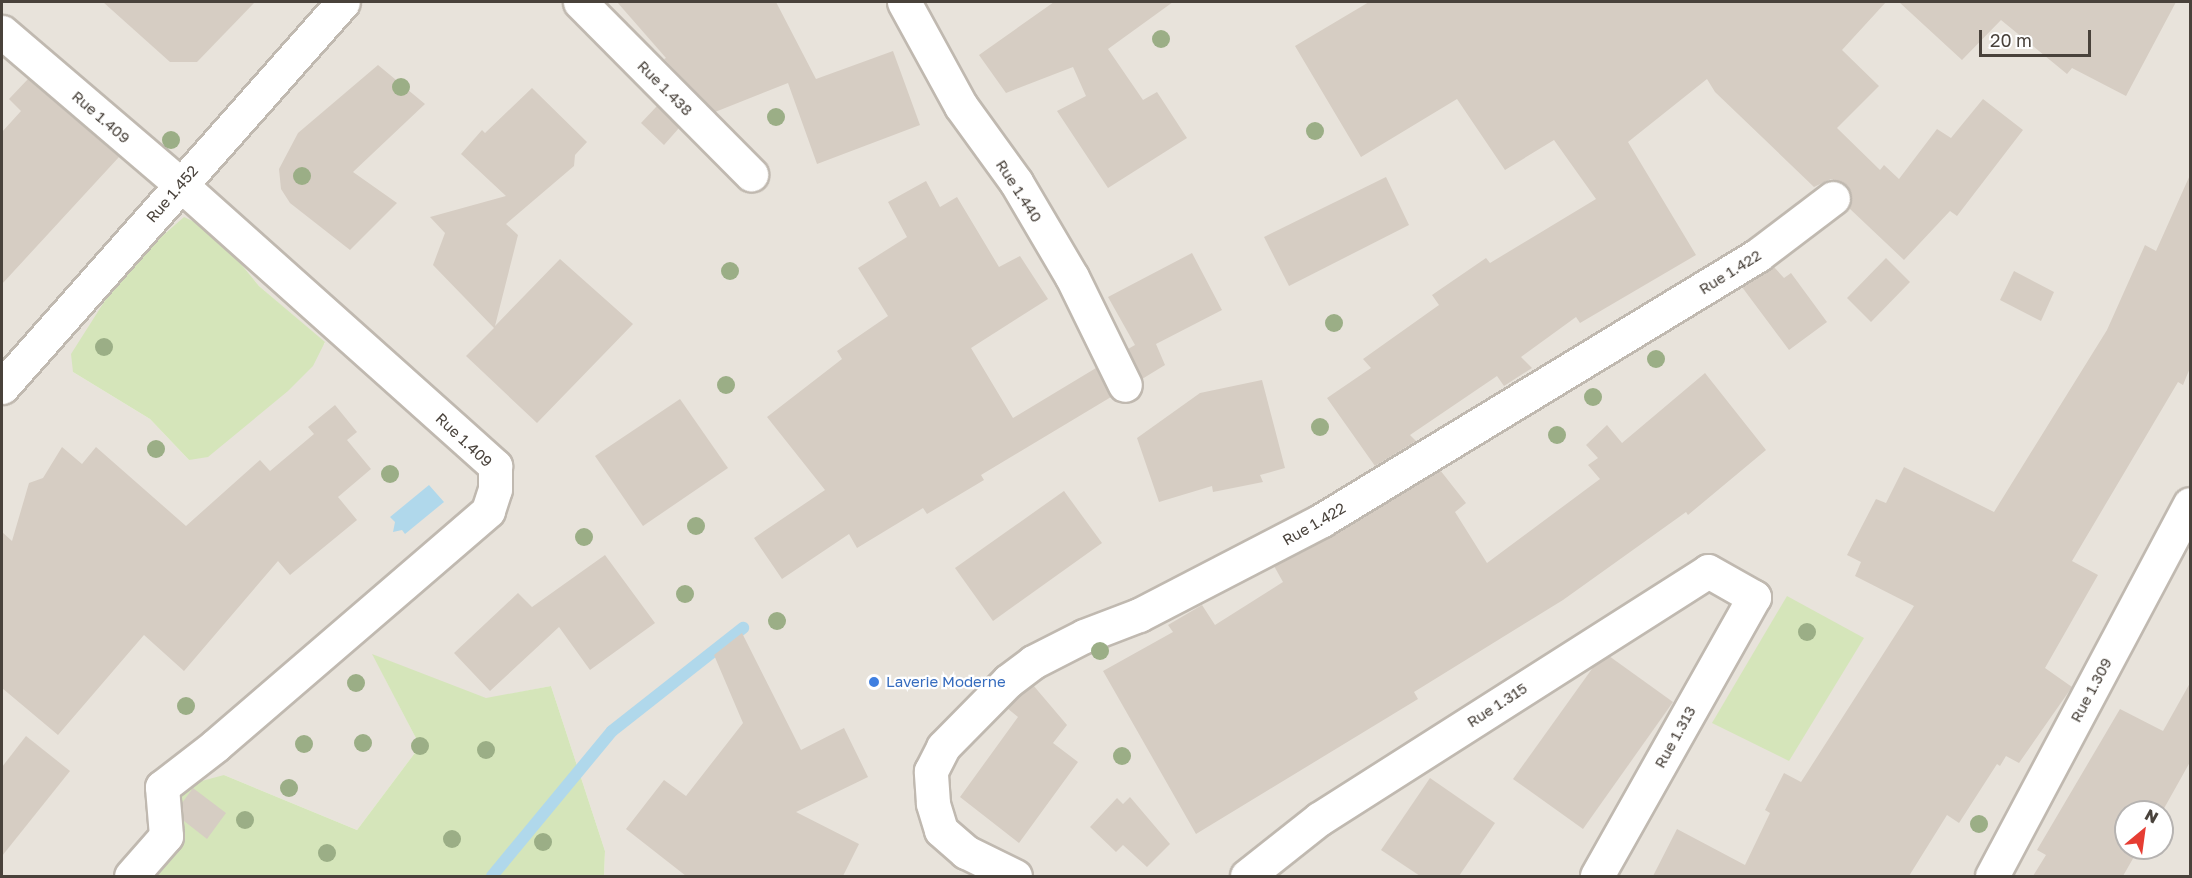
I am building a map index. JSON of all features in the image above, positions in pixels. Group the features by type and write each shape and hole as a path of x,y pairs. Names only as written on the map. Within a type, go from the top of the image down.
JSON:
{"street":[{"name":"Rue 1.452","path":"2,387 343,2"},
{"name":"Rue 1.438","path":"580,2 751,174"},
{"name":"Rue 1.440","path":"904,2 961,106 1016,182 1072,277 1125,385"},
{"name":"Rue 1.409","path":"2,32 180,184 495,466 495,489 489,511 215,746 162,787 166,836 131,876"},
{"name":"Rue 1.422","path":"1015,876 966,852 941,830 933,803 931,771 943,747 1008,681 1043,657 1150,610 1322,520 1758,255 1833,198"},
{"name":"Rue 1.309","path":"1992,876 2190,504"},
{"name":"Rue 1.315","path":"1247,876 1319,819 1708,571 1754,597"},
{"name":"Rue 1.313","path":"1597,876 1754,597"}],"shaded area":[{"path":"2,2 2190,2 2190,876 604,876 605,851 551,686 486,699 373,655 420,746 357,830 224,775 149,876 2,876","holes":["214,231 259,286 325,343 189,460 150,419 73,372"]}],"green space":[{"path":"184,217 214,231 259,286 325,342 313,366 288,391 208,457 189,460 150,419 73,372 71,354 125,269"},
{"path":"1787,596 1864,638 1789,761 1712,723"},
{"path":"372,654 486,698 551,686 605,851 604,876 149,876 168,790 224,775 357,830 420,746"}],"water":[{"path":"429,485 444,502 405,534 402,530 393,532 395,522 390,517"}],"building":[{"path":"103,2 255,2 197,62 170,62"},
{"path":"617,2 776,2 816,79 893,51 920,125 817,164 788,83 715,112 664,59 666,58"},
{"path":"1054,2 1173,2 1108,49 1143,100 1157,92 1187,138 1108,188 1057,111 1086,96 1073,67 1006,93 979,55"},
{"path":"1369,2 1886,2 1842,50 1879,86 1837,128 1880,170 1884,165 1899,179 1937,129 1951,138 1983,99 2023,130 1957,216 1950,211 1904,260 1849,208 1852,196 1848,186 1831,179 1814,187 1715,92 1707,79 1628,142 1696,255 1580,323 1576,317 1521,357 1532,368 1504,386 1497,376 1410,435 1416,441 1375,466 1327,398 1371,368 1363,359 1439,305 1432,295 1486,258 1490,263 1596,199 1554,140 1505,170 1457,99 1361,157 1295,46"},
{"path":"1899,2 2176,2 2126,96 2072,68 2067,74 2001,20 1962,60"},
{"path":"378,65 425,104 353,172 397,203 350,250 290,203 281,189 279,169 298,133"},
{"path":"28,79 119,157 2,284 2,132 21,111 9,99"},
{"path":"532,88 587,142 575,155 574,166 506,224 518,235 495,326 560,259 633,324 537,423 466,356 494,328 433,265 445,233 430,217 506,196 461,154 482,130 485,133"},
{"path":"657,106 679,128 664,145 641,123"},
{"path":"2190,175 2190,368 2183,385 2178,382 2072,561 2098,575 2045,668 2072,687 2019,763 2006,756 2000,766 1997,764 1959,823 1947,815 1909,876 1653,876 1677,829 1745,865 1770,813 1765,810 1784,773 1801,782 1914,606 1855,576 1861,562 1847,555 1876,499 1886,503 1904,467 1994,512 2107,330 2145,245 2156,251"},
{"path":"1386,177 1409,225 1289,286 1264,237"},
{"path":"926,181 940,207 957,197 999,267 1020,256 1048,299 971,348 1013,418 1096,368 1111,397 981,475 984,480 927,514 923,508 857,548 849,534 782,579 754,538 825,490 767,417 842,359 837,351 888,316 858,268 907,237 888,202"},
{"path":"1192,253 1222,310 1156,344 1165,365 1142,379 1128,349 1135,345 1108,297"},
{"path":"1886,258 1910,282 1871,322 1847,298"},
{"path":"1774,267 1784,278 1791,273 1827,322 1789,350 1742,287"},
{"path":"2014,271 2054,292 2041,321 2000,300"},
{"path":"1705,373 1766,450 1688,515 1686,512 1563,600 1414,692 1418,699 1196,834 1103,671 1173,632 1168,625 1202,605 1215,625 1283,582 1274,566 1440,470 1466,503 1455,512 1487,563 1600,479 1588,465 1598,458 1586,445 1607,425 1622,443"},
{"path":"1262,380 1285,468 1260,475 1263,482 1213,492 1212,486 1159,502 1137,438 1200,393"},
{"path":"680,399 728,468 643,526 595,456"},
{"path":"335,405 357,432 347,440 371,469 338,497 357,520 290,575 278,561 184,671 144,635 58,735 2,688 2,532 12,541 29,483 43,478 62,447 82,464 96,447 186,526 260,460 270,471 314,434 308,427"},
{"path":"1064,491 1102,543 993,621 955,568"},
{"path":"605,555 655,623 590,670 559,627 490,691 454,653 518,593 532,607"},
{"path":"742,633 801,750 844,728 868,777 796,812 859,844 843,876 686,876 626,829 664,780 686,796 743,723 714,655"},
{"path":"1609,656 1673,702 1583,829 1513,779 1594,666"},
{"path":"2190,683 2190,762 2169,800 2114,800 2114,860 2132,860 2123,876 2033,876 2046,855 2037,850 2120,709 2163,731"},
{"path":"1033,685 1067,725 1053,743 1078,762 1019,843 960,797 1018,717 1007,708"},
{"path":"26,736 70,771 2,856 2,767"},
{"path":"1430,778 1495,823 1459,876 1420,876 1381,850"},
{"path":"193,788 226,813 207,839 184,821 182,803"},
{"path":"1130,797 1170,844 1147,867 1123,845 1116,852 1090,827 1117,798 1123,804"}],"waterway":[{"path":"492,876 612,731 743,628"}],"place":[{"name":"Laverie Moderne","path":"874,682"}]}
